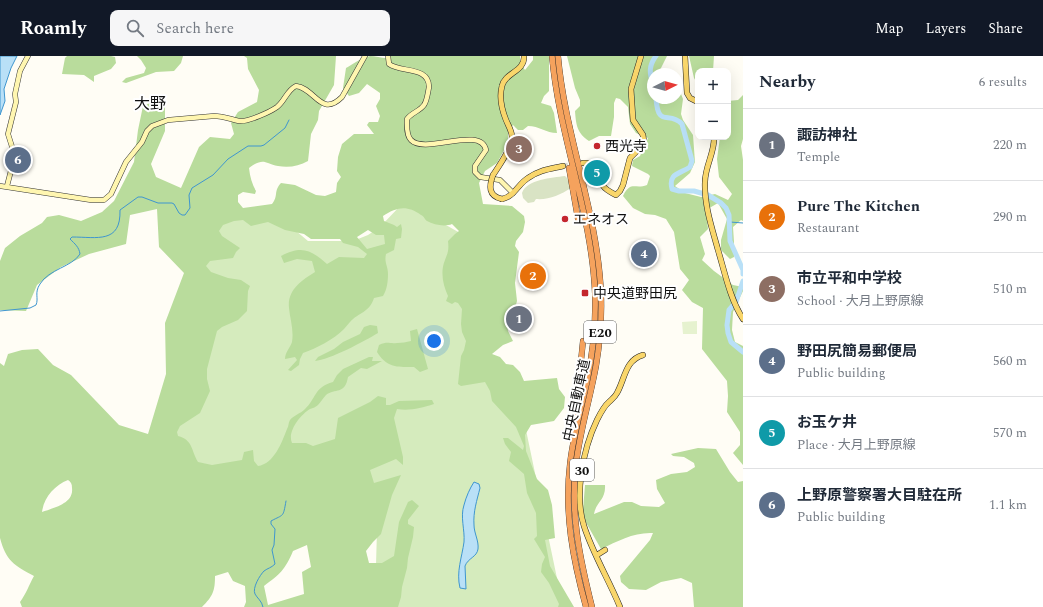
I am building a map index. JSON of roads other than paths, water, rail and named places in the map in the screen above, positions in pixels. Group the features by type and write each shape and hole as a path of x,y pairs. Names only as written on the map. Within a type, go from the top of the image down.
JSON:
{"highway":[{"name":"中央自動車道","path":"552,56 559,106 586,224 592,258 595,294 594,330 590,364 570,463 568,494 569,528 575,564 586,607"},
{"name":"中央自動車道","path":"558,56 565,105 591,219 600,275 601,312 598,349 593,384 578,447 574,496 577,544 592,607"},
{"path":"559,106 578,218"},
{"path":"570,463 583,341"}],"main road":[{"path":"7,186 14,158 14,153 8,134 16,102 15,94 20,71 28,56"},
{"path":"0,186 91,200 104,200 111,194 126,162 142,142 147,131 158,122 214,116 221,116 239,121 249,120 276,107 282,102 289,90 296,86 306,89 320,102 332,104 342,97 365,56"},
{"path":"388,56 389,64 394,68 418,72 424,75 429,83 425,104 407,119 408,136 411,140 414,142 428,144 470,140 480,141 485,144 486,150 475,166 475,172 480,177 500,180 513,193"},
{"path":"524,56 521,67 508,77 502,85 502,105 512,138 509,149 493,175 490,186 491,191 494,196 502,198 508,197 524,180 533,175 546,169 564,166"},
{"path":"583,163 594,163 598,165 601,184 603,187 616,195 618,193 623,185 629,160 644,142 643,135 633,120 631,89 641,56"},
{"path":"685,56 688,93 690,98 695,100"},
{"path":"714,140 706,171 705,191 707,207 718,250 732,294 742,317"},
{"name":"30","path":"620,607 585,530 581,509 581,477 586,448 597,420 608,402 617,393 628,365 636,358 644,355"},
{"path":"597,555 605,550"}],"water":[{"path":"0,56 17,56 4,89 5,101 0,115"},
{"path":"474,482 479,484 480,488 474,515 474,528 478,549 476,554 466,563 465,566 466,589 460,588 459,582 464,542 462,514 466,499"}],"waterway":[{"path":"650,68 656,56"},
{"path":"657,104 659,113 662,116 673,118 682,124 692,161 690,167 673,177 671,184 672,189 679,191 694,191 708,195 726,208 729,215 730,241 743,270 743,274"},
{"path":"0,311 30,308 36,305 37,290 44,279 72,262 80,254 78,247 70,239 72,237 98,237 106,236 112,233 116,229 119,221 120,210 138,197 158,203 172,203 179,213 185,215 190,208 189,195 192,188 213,175 228,159 248,146 264,145 285,128 289,120"},
{"path":"730,222 743,223"},
{"path":"743,281 736,302 729,310 727,325 731,342 743,352"},
{"path":"263,607 254,591 262,573 275,564 272,550 274,545 275,529 271,524 271,521 282,515 286,501"}],"tunnel":[{"path":"563,166 582,163"}],"place":[{"name":"西光寺","path":"597,146"},
{"name":"市立平和中学校","path":"519,149"},
{"name":"上野原警察署大目駐在所","path":"18,160"},
{"name":"お玉ケ井","path":"597,173"},
{"name":"エネオス","path":"565,219"},
{"name":"野田尻簡易郵便局","path":"644,254"},
{"name":"Pure The Kitchen","path":"533,276"},
{"name":"中央道野田尻","path":"585,293"},
{"name":"諏訪神社","path":"519,319"}],"district":[{"name":"大野","path":"150,103"}]}
